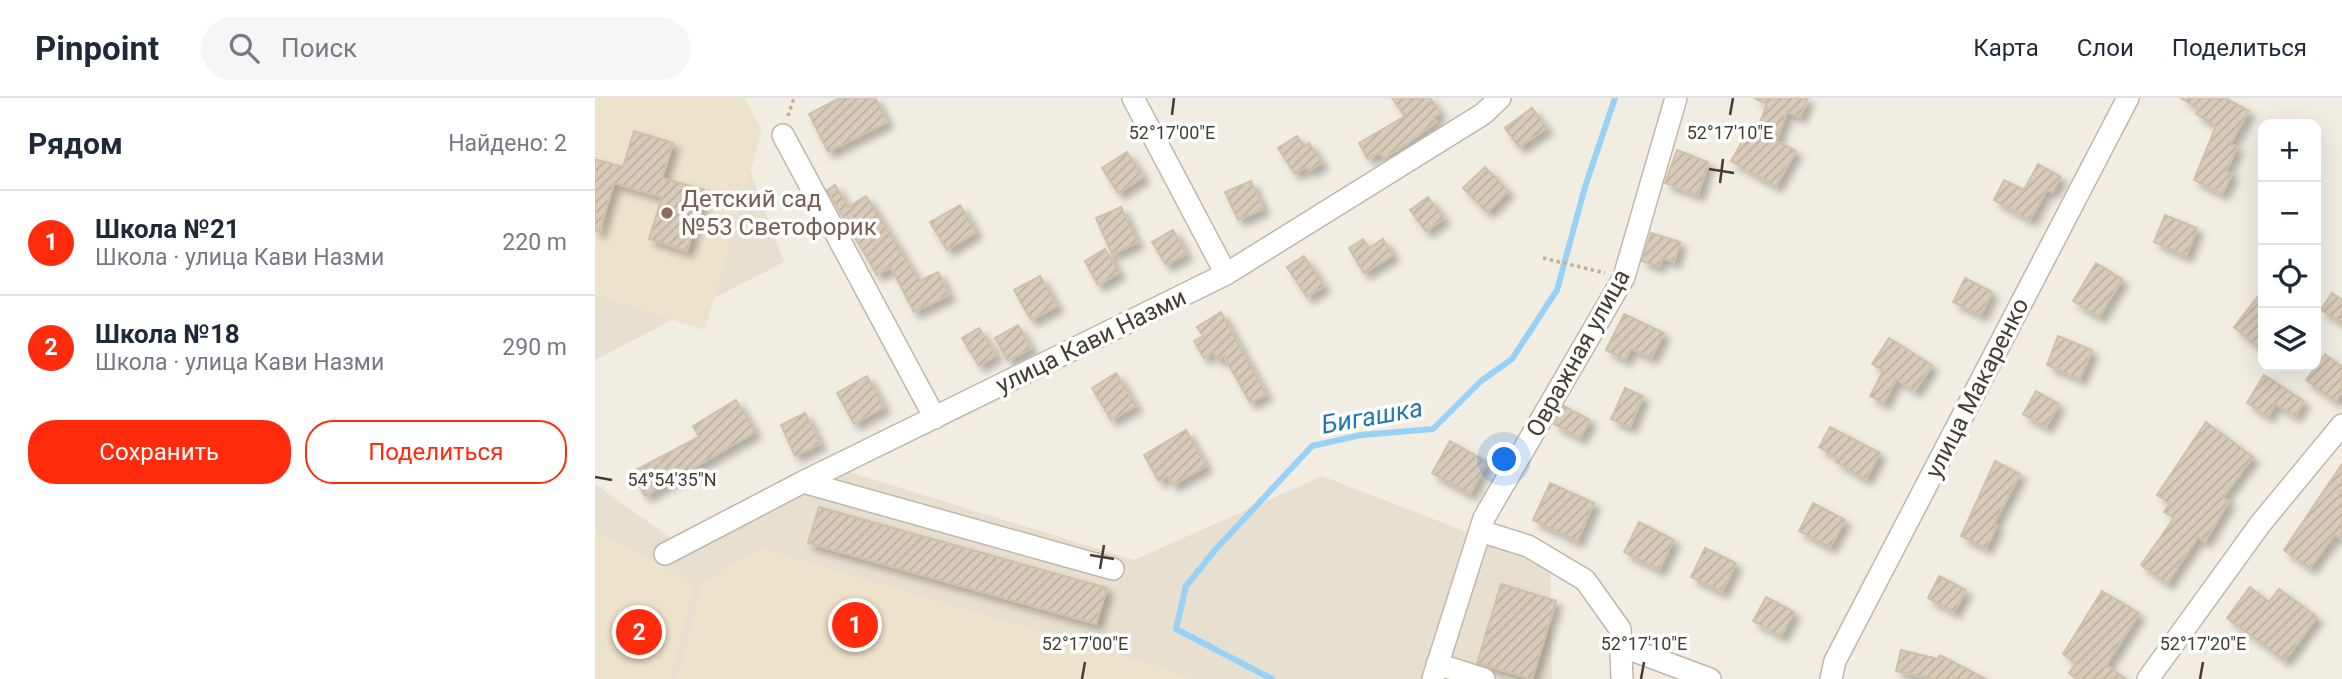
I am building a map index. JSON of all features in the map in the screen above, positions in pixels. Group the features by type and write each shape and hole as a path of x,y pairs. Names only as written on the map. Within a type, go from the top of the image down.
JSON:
{"street":[{"path":"1133,98 1226,274"},
{"name":"улица Кави Назми","path":"665,554 803,482 1226,274 1483,114 1500,98"},
{"name":"Овражная улица","path":"1435,672 1484,518 1624,277 1677,98"},
{"name":"улица Макаренко","path":"1831,679 1835,661 2128,98"},
{"path":"783,135 935,418"},
{"path":"2148,679 2261,523 2342,425"},
{"path":"803,482 1113,569"},
{"path":"1480,531 1528,547 1585,580 1621,629 1622,679"},
{"path":"1621,646 1710,679"},
{"path":"1435,672 1484,679"}],"path":[{"path":"1543,258 1578,266"}],"shaded area":[{"name":"Детский сад №53 Светофорик","path":"595,98 725,102 784,262 595,360"},
{"name":"Детский сад №53 Светофорик","path":"595,98 745,98 762,131 705,330 595,295"},
{"path":"836,468 1134,560 1322,476 1550,564 1552,679 595,679 595,484 683,547"},
{"path":"595,530 695,584 670,679 595,679"},
{"path":"760,548 1164,668 1192,679 677,679 702,583"}],"building":[{"path":"840,98 875,98 887,122 828,152 809,114"},
{"path":"1392,98 1430,98 1440,113 1433,117 1436,122 1399,149 1383,158 1380,152 1368,159 1359,143 1405,116"},
{"path":"1754,98 1808,98 1800,117 1787,112 1776,141 1796,151 1776,186 1731,161 1751,126 1757,130 1767,104"},
{"path":"2181,98 2225,98 2249,111 2230,144 2237,147 2226,171 2232,174 2222,194 2194,180 2216,126 2196,114 2199,109"},
{"path":"1532,108 1547,128 1519,147 1505,128"},
{"path":"634,131 673,143 662,178 705,190 687,251 649,239 662,197 614,183 599,232 595,231 595,159 623,167"},
{"path":"1297,136 1304,146 1309,143 1322,163 1309,171 1306,167 1295,174 1278,148"},
{"path":"1677,150 1708,162 1698,195 1665,183"},
{"path":"1127,152 1143,177 1118,193 1102,168"},
{"path":"2038,164 2061,177 2052,192 2047,189 2030,220 1994,200 2004,180 2024,190"},
{"path":"1485,167 1508,191 1487,212 1463,188"},
{"path":"1251,181 1263,209 1238,220 1225,192"},
{"path":"835,185 848,207 866,196 919,281 938,272 949,295 914,312 891,267 877,275 827,190"},
{"path":"1428,197 1444,218 1426,231 1410,210"},
{"path":"960,205 976,232 947,250 930,222"},
{"path":"1121,207 1137,243 1112,254 1096,218"},
{"path":"2165,215 2197,228 2186,256 2154,242"},
{"path":"1173,230 1186,254 1166,265 1152,242"},
{"path":"1651,233 1680,242 1674,262 1662,258 1659,266 1642,261"},
{"path":"1363,239 1369,248 1383,239 1393,255 1364,273 1349,248"},
{"path":"1105,249 1119,273 1098,285 1085,261"},
{"path":"1304,256 1324,286 1307,297 1287,267"},
{"path":"2096,263 2122,279 2099,317 2073,301"},
{"path":"1040,276 1057,306 1031,320 1014,290"},
{"path":"1965,278 1992,292 1981,315 1953,302"},
{"path":"2332,293 2342,300 2342,323 2321,310"},
{"path":"2258,296 2258,347 2234,327"},
{"path":"1221,312 1266,394 1250,403 1224,356 1218,360 1213,352 1204,358 1194,341 1203,336 1197,327"},
{"path":"1624,314 1664,333 1651,358 1631,348 1625,360 1606,350"},
{"path":"1018,325 1031,348 1008,361 995,338"},
{"path":"979,328 996,355 979,366 962,338"},
{"path":"2058,336 2092,350 2080,379 2047,365"},
{"path":"1889,338 1932,365 1915,391 1896,379 1884,403 1870,396 1883,371 1872,364"},
{"path":"2325,354 2342,367 2342,392 2335,401 2306,380 2313,371 2321,371 2321,359"},
{"path":"1116,373 1136,406 1111,420 1092,388"},
{"path":"2264,375 2304,401 2295,416 2275,404 2268,416 2247,403"},
{"path":"867,376 884,407 854,424 837,393"},
{"path":"1625,388 1643,396 1630,427 1611,419"},
{"path":"2036,391 2059,404 2046,427 2023,414"},
{"path":"736,400 755,432 645,496 632,472 699,437 693,426"},
{"path":"1564,406 1590,420 1580,438 1554,424"},
{"path":"805,413 820,444 795,456 781,425"},
{"path":"2206,422 2253,457 2223,497 2229,501 2205,541 2198,537 2167,583 2141,565 2174,518 2164,512 2170,503 2157,495"},
{"path":"1830,427 1880,453 1866,479 1836,462 1838,458 1819,447"},
{"path":"1186,430 1206,466 1173,485 1167,476 1159,481 1144,455"},
{"path":"1450,441 1487,462 1470,494 1432,473"},
{"path":"1995,461 2020,474 1993,525 1997,526 1986,548 1961,536"},
{"path":"2342,464 2342,539 2335,534 2310,568 2284,550"},
{"path":"1550,483 1594,503 1577,541 1533,520"},
{"path":"1813,503 1845,520 1830,547 1799,531"},
{"path":"819,507 1107,588 1096,624 808,543"},
{"path":"1639,522 1674,540 1659,570 1624,552"},
{"path":"1705,548 1736,563 1722,592 1691,577"},
{"path":"1939,576 1966,590 1954,612 1928,598"},
{"path":"1501,584 1556,601 1532,679 1477,663"},
{"path":"2250,587 2269,602 2279,589 2317,617 2285,660 2227,618"},
{"path":"2102,591 2139,613 2106,665 2126,679 2077,679 2069,673 2076,663 2063,654"},
{"path":"1766,597 1794,612 1781,636 1753,621"},
{"path":"1901,650 1938,659 1940,655 1986,679 1934,679 1896,671"}],"waterway":[{"name":"Бигашка","path":"1272,679 1176,629 1186,586 1216,549 1312,446 1361,435 1433,429 1481,381 1512,359 1557,290 1585,187 1615,98"}],"place":[{"name":"Детский сад №53 Светофорик","path":"667,213"},
{"name":"Школа №21","path":"855,625"},
{"name":"Школа №18","path":"639,632"}]}
